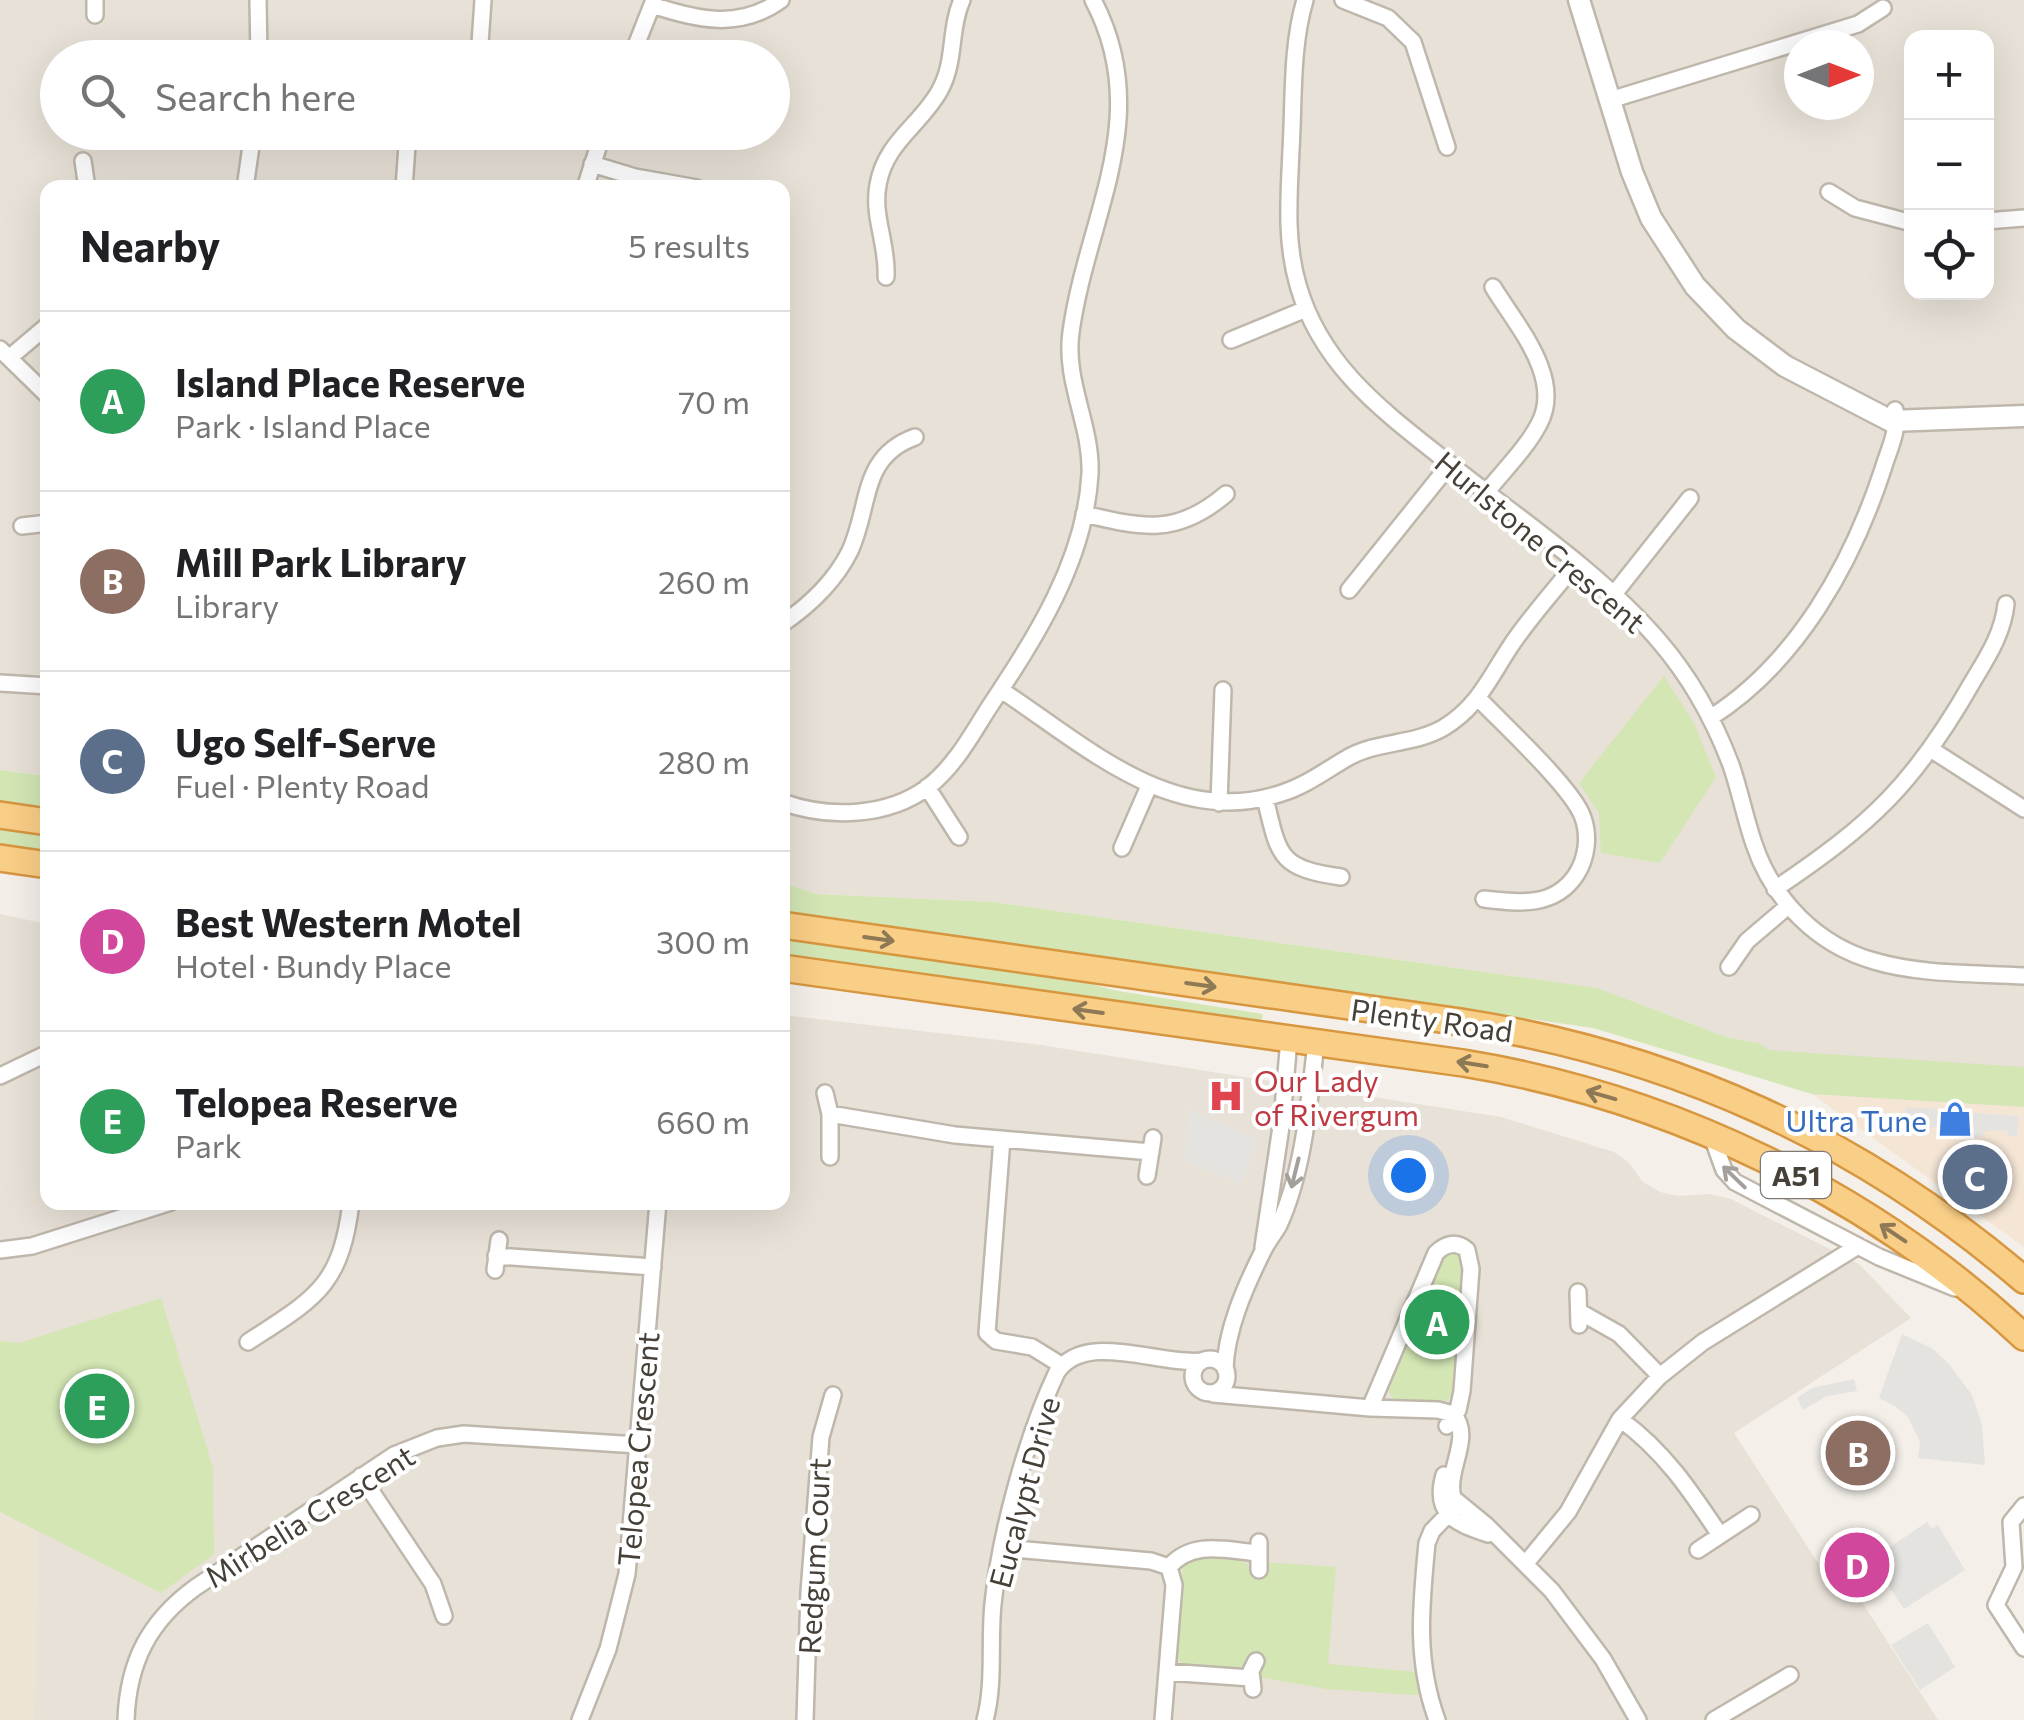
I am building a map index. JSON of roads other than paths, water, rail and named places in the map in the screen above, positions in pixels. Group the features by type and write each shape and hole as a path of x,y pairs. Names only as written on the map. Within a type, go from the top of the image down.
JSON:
{"highway":[{"path":"0,815 40,821"},
{"path":"0,858 40,864"},
{"name":"Plenty Road","path":"790,926 1554,1038 1602,1050 1700,1084 1792,1126 1887,1178 2024,1280"},
{"name":"Plenty Road","path":"790,969 1535,1076 1618,1100 1711,1134 1840,1199 1917,1249 2024,1337"},
{"path":"1289,1039 1307,1001"},
{"path":"1307,1001 1316,1042"}],"street":[{"path":"258,0 259,40"},
{"path":"481,40 484,0"},
{"path":"638,40 653,2 714,21 748,16 781,0"},
{"path":"886,277 876,200 883,166 901,135 941,89 951,61 954,24 962,0"},
{"path":"790,804 808,810 870,811 927,788 950,765 1001,690 1048,614 1072,556 1084,514 1089,460 1070,373 1070,338 1113,171 1119,120 1112,47 1094,0"},
{"name":"Hurlstone Crescent","path":"1305,0 1296,56 1288,215 1292,260 1306,309 1327,349 1351,382 1485,494 1614,594 1680,667 1710,718 1732,770 1756,849 1775,890 1788,906 1836,945 1874,962 2024,976"},
{"path":"1343,0 1388,18 1414,42 1447,148"},
{"path":"1579,0 1646,207 1662,239 1695,286 1736,329 1760,349 1838,392 1863,396 1894,418 1922,411 1942,418 1982,420 2024,416"},
{"path":"1610,100 1858,24 1883,8"},
{"path":"246,180 250,150"},
{"path":"405,180 407,150"},
{"path":"587,180 597,150"},
{"path":"84,161 86,180"},
{"path":"592,164 652,180"},
{"path":"1829,192 1855,208 1904,221"},
{"path":"1994,220 2024,218"},
{"path":"1485,494 1533,434 1546,399 1542,372 1493,287"},
{"path":"1231,340 1306,309"},
{"path":"40,329 4,354 40,388"},
{"path":"1710,718 1749,690 1815,612 1857,538 1884,464 1894,418"},
{"path":"790,617 824,588 848,554 880,459 894,446 915,437"},
{"path":"1349,590 1450,464"},
{"path":"1084,514 1141,526 1173,525 1201,513 1226,494"},
{"path":"1614,594 1690,498"},
{"path":"22,526 40,524"},
{"path":"1001,690 1149,786 1185,798 1219,802 1265,798 1302,786 1360,752 1438,731 1479,698 1510,648 1576,564"},
{"path":"1775,890 1860,830 1903,787 1932,750 1998,637 2006,604"},
{"path":"0,683 40,686"},
{"path":"1219,802 1222,690"},
{"path":"1479,698 1576,804 1587,838 1584,861 1557,894 1526,903 1484,898"},
{"path":"1932,750 2024,810"},
{"path":"1122,848 1149,786"},
{"path":"927,788 959,837"},
{"path":"1265,798 1276,841 1286,860 1311,873 1341,877"},
{"path":"1729,967 1747,941 1788,906"},
{"path":"1262,1251 1282,1120 1289,1039"},
{"path":"1213,1394 1225,1385 1232,1327 1291,1188 1316,1042"},
{"path":"1,1073 40,1056"},
{"path":"825,1093 830,1114 830,1157"},
{"path":"830,1114 928,1132 1152,1145 1148,1176"},
{"name":"Plenty Road","path":"1711,1134 1718,1158 1730,1178 1858,1246 1977,1296"},
{"path":"1002,1139 987,1333 996,1341 1032,1347 1062,1365"},
{"path":"0,1250 43,1243 145,1210"},
{"path":"248,1342 307,1302 332,1276 344,1248 350,1210"},
{"name":"Telopea Crescent","path":"580,1720 608,1649 625,1585 657,1210"},
{"path":"1817,1269 1825,1252 1824,1229"},
{"path":"1370,1408 1429,1266 1441,1248 1453,1243 1467,1250 1471,1262 1462,1391 1451,1421"},
{"path":"1526,1563 1576,1500 1620,1419 1660,1376 1703,1342 1858,1246"},
{"path":"497,1256 653,1268"},
{"path":"1578,1292 1579,1319 1619,1334 1660,1376"},
{"path":"1232,1327 1195,1367 1193,1382 1203,1393 1404,1410 1451,1421 1462,1431 1450,1485 1453,1509 1428,1537 1420,1622 1424,1679 1436,1720"},
{"name":"Eucalypt Drive","path":"986,1720 992,1608 1003,1548 1022,1472 1054,1378 1075,1355 1091,1351 1187,1362 1205,1360"},
{"name":"Eucalypt Drive","path":"1156,1358 1193,1382"},
{"path":"1205,1360 1218,1361 1241,1392 1258,1398"},
{"name":"Redgum Court","path":"805,1720 808,1592 820,1437 833,1394"},
{"path":"1620,1419 1654,1445 1676,1469 1720,1536"},
{"name":"Mirbelia Crescent","path":"126,1720 135,1660 150,1631 168,1609 408,1448 464,1434 638,1445"},
{"path":"361,1476 433,1584 444,1616"},
{"path":"2024,1506 2011,1522 2014,1567 1996,1604 2024,1648"},
{"path":"1453,1509 1496,1537 1526,1563 1586,1634 1638,1720"},
{"path":"1698,1550 1750,1515"},
{"path":"1003,1548 1152,1561 1169,1567"},
{"path":"1169,1567 1192,1550 1258,1555"},
{"path":"1163,1720 1174,1585 1169,1567"},
{"path":"1167,1672 1252,1684 1256,1662"},
{"path":"1714,1720 1790,1675"},
{"name":"Telopea Crescent","path":"570,1720 592,1690"}],"place":[{"name":"Our Lady of Rivergum","path":"1226,1096"},
{"name":"Ultra Tune","path":"1955,1119"},
{"name":"Ugo Self-Serve","path":"1975,1177"},
{"name":"Island Place Reserve","path":"1437,1322"},
{"name":"Telopea Reserve","path":"97,1406"},
{"name":"Mill Park Library","path":"1858,1453"},
{"name":"Best Western Motel","path":"1857,1565"}]}
